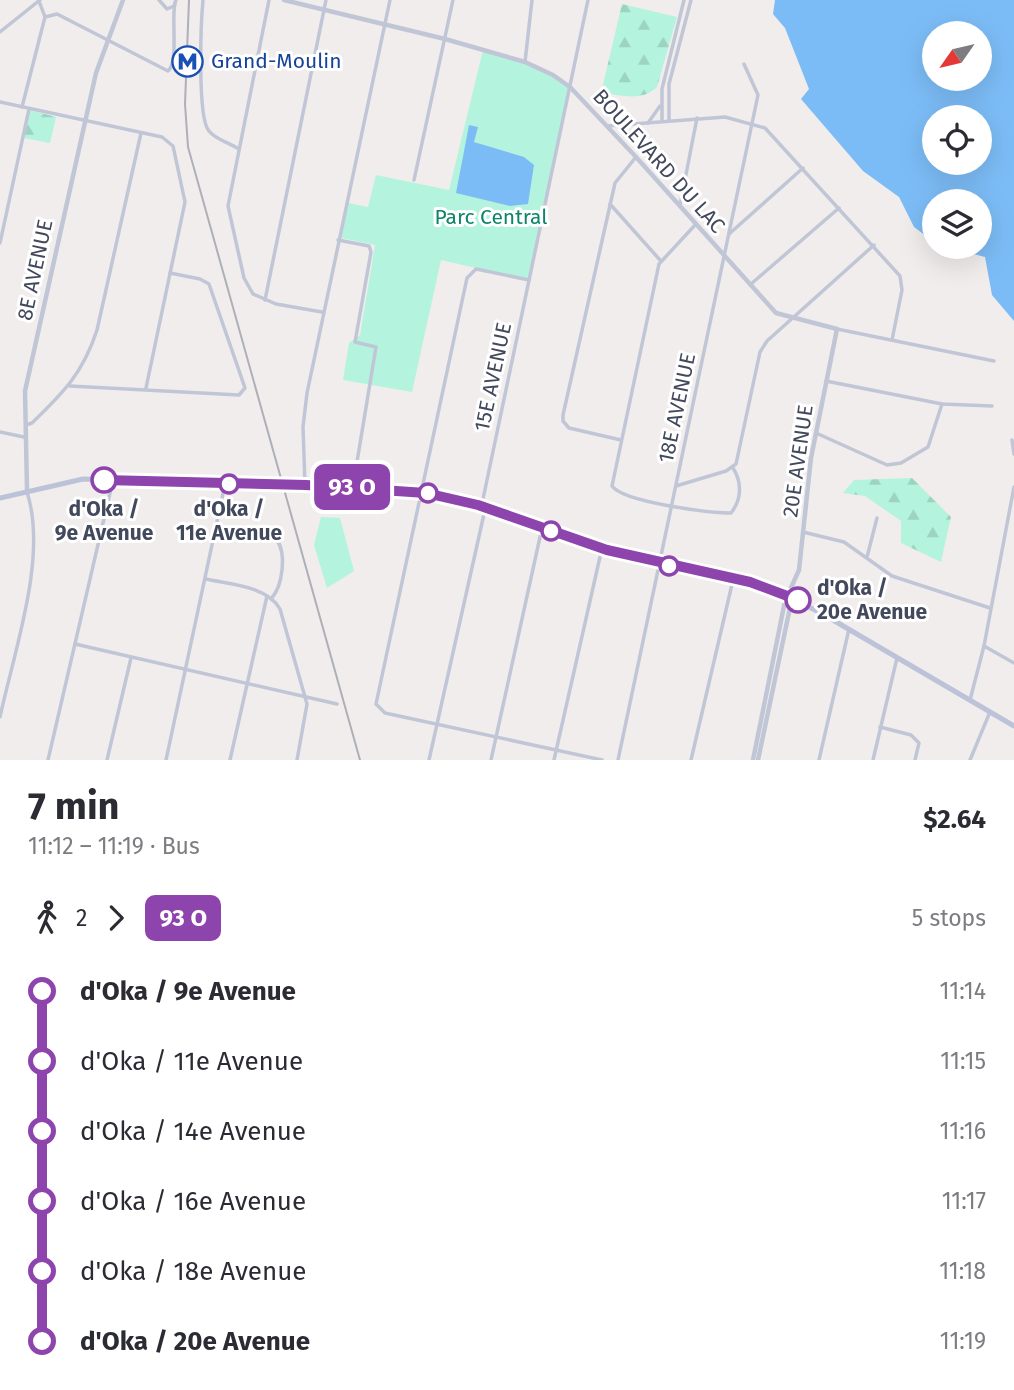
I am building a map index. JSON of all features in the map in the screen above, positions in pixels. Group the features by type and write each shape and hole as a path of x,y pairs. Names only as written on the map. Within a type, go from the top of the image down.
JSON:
{"main road":[{"path":"0,498 78,480 306,485 420,492 483,508 602,548 790,596 1014,726"}],"street":[{"path":"0,32 40,0 45,18 22,107"},
{"name":"8E AVENUE","path":"0,717 34,558 34,517 27,490 24,437 25,391 96,74 123,0"},
{"path":"159,0 172,22"},
{"path":"203,0 202,88 206,127 212,134 237,148"},
{"path":"269,0 237,148 228,206 244,278 253,294 265,300 323,312"},
{"name":"BOULEVARD DU LAC","path":"284,0 525,62 553,75 569,86 607,126 776,313 837,330 994,361"},
{"path":"265,300 326,0"},
{"path":"306,485 304,416 323,312 390,0"},
{"path":"414,180 453,0"},
{"path":"525,62 532,0"},
{"name":"15E AVENUE","path":"429,760 588,0"},
{"path":"662,121 662,89 684,0"},
{"path":"669,120 669,84 691,0"},
{"path":"45,18 57,14 164,71 171,69 174,61 172,22 175,2"},
{"path":"164,8 169,9 175,2"},
{"name":"18E AVENUE","path":"618,760 758,95 744,64"},
{"path":"0,102 162,137 173,146 185,194 146,388"},
{"path":"649,122 662,105"},
{"path":"0,243 29,108"},
{"path":"607,126 733,117 752,122 774,135 900,276 903,284 892,340"},
{"path":"680,205 697,118"},
{"path":"24,425 32,423 70,386 88,358 97,330 141,133"},
{"path":"621,440 579,432 563,422 617,177 636,157"},
{"path":"728,234 803,167"},
{"path":"610,204 660,260"},
{"path":"750,285 839,208"},
{"path":"696,224 660,260 613,488 625,495 673,506 731,513 736,505 740,485 733,467 738,456 760,352 767,341 874,245"},
{"path":"338,240 369,246 371,252 355,342 376,347 354,487"},
{"path":"529,280 478,269 470,273 420,492 376,704 385,713 602,760"},
{"path":"70,386 239,395 243,392 245,388 209,284 200,279 170,273"},
{"name":"20E AVENUE","path":"755,760 785,601 790,596 798,573 816,433 837,330"},
{"path":"826,381 942,404 992,405"},
{"path":"816,433 887,465 901,463 928,447 942,404"},
{"path":"0,432 24,437"},
{"path":"1012,440 1014,454"},
{"path":"676,486 733,467"},
{"path":"48,760 113,480"},
{"path":"166,760 225,484"},
{"path":"970,701 984,646 1014,487"},
{"path":"867,557 877,518"},
{"path":"491,760 542,528"},
{"path":"803,532 844,541 892,576 990,608"},
{"path":"230,760 269,597 276,593 284,557 276,539"},
{"path":"554,760 602,548"},
{"path":"206,579 269,597 277,603 305,697 306,718 297,760"},
{"path":"691,760 733,580"},
{"path":"819,760 849,629"},
{"path":"75,643 337,705"},
{"path":"984,646 1014,663"},
{"path":"107,760 131,658"},
{"path":"873,760 897,658"},
{"path":"970,760 989,712"},
{"path":"880,727 911,735 919,743 915,760"}],"green space":[{"path":"622,4 677,17 657,87 645,95 601,93"},
{"name":"Parc Central","path":"483,50 538,67 569,84 529,280 441,260 412,392 343,380 349,343 360,335 375,245 341,238 348,203 368,207 376,175 449,190"},
{"path":"30,110 56,117 50,143 24,138"},
{"path":"912,478 951,517 941,562 901,543 901,521 865,496 843,493 854,480"},
{"path":"321,517 340,518 354,571 327,588 314,545"}],"water":[{"path":"775,0 1014,0 1014,321 992,295 985,259 992,259 992,189 922,189 922,233 914,227 899,197 863,171 801,99 809,89 785,28 773,14"},
{"path":"469,125 478,127 474,142 524,157 534,165 528,204 510,206 456,193"}],"tram line":[{"path":"189,0 185,104 188,147 360,760"}],"bus line":[{"path":"104,480 357,487 426,493 478,505 607,550 750,582 798,600"}],"place":[{"name":"Grand-Moulin","path":"188,61"},
{"name":"d'Oka / 9e Avenue","path":"104,480"},
{"name":"d'Oka / 11e Avenue","path":"229,484"},
{"name":"d'Oka / 20e Avenue","path":"798,600"}]}
